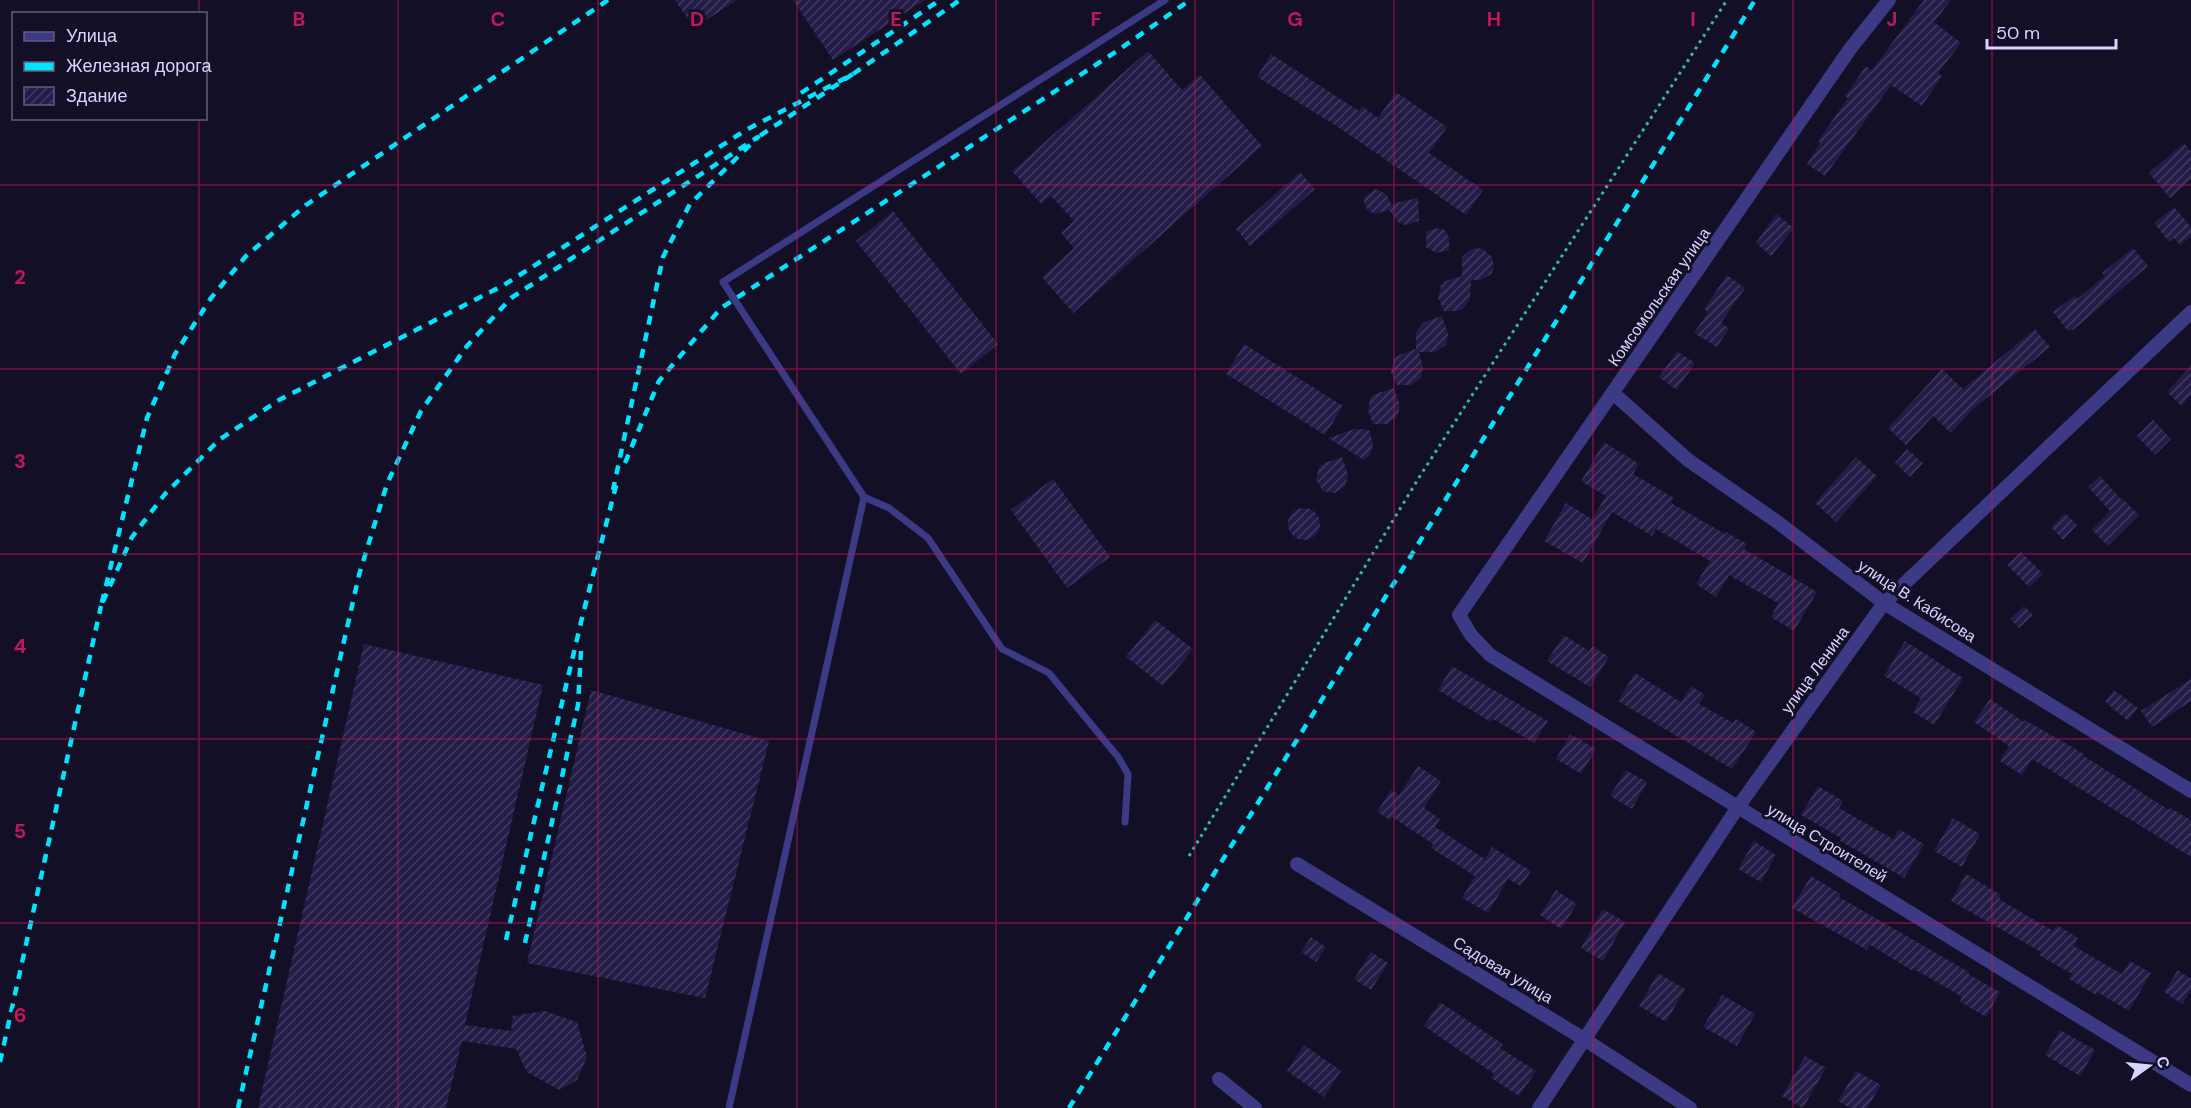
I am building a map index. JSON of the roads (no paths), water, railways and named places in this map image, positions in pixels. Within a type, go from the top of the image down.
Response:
[{"type":"street","name":"Комсомольская улица","points":[[1459,615],[1850,50],[1889,0]]},
{"type":"street","name":"улица Ленина","points":[[1539,1108],[1738,807],[1884,603],[2191,312]]},
{"type":"street","name":"улица В. Кабисова","points":[[1613,393],[1688,460],[1776,521],[1884,603],[2191,791]]},
{"type":"street","name":"улица Строителей","points":[[1459,615],[1471,635],[1490,655],[2191,1085]]},
{"type":"street","name":"Садовая улица","points":[[1296,864],[1584,1039],[1690,1108]]},
{"type":"street","points":[[1219,1079],[1255,1108]]},
{"type":"lane","points":[[1125,822],[1128,774],[1118,757],[1049,673],[1002,650],[928,538],[889,508],[864,497],[723,282],[1165,0]]},
{"type":"lane","points":[[729,1108],[864,497]]},
{"type":"railway","points":[[608,0],[306,205],[246,256],[211,298],[175,354],[147,418],[101,606],[132,537],[165,494],[219,440],[279,400],[504,285],[746,130],[853,74],[758,137]]},
{"type":"railway","points":[[801,93],[940,0]]},
{"type":"railway","points":[[853,74],[960,0]]},
{"type":"railway","points":[[625,463],[659,381],[721,308],[1117,51],[1190,0]]},
{"type":"railway","points":[[1069,1108],[1755,0]]},
{"type":"railway","points":[[238,1108],[359,575],[387,484],[421,411],[467,346],[511,298],[758,137],[690,204],[663,257],[613,490]]},
{"type":"railway","points":[[506,940],[582,618],[617,482]]},
{"type":"railway","points":[[0,1062],[101,606]]},
{"type":"railway","points":[[525,943],[578,705],[581,651]]}]
